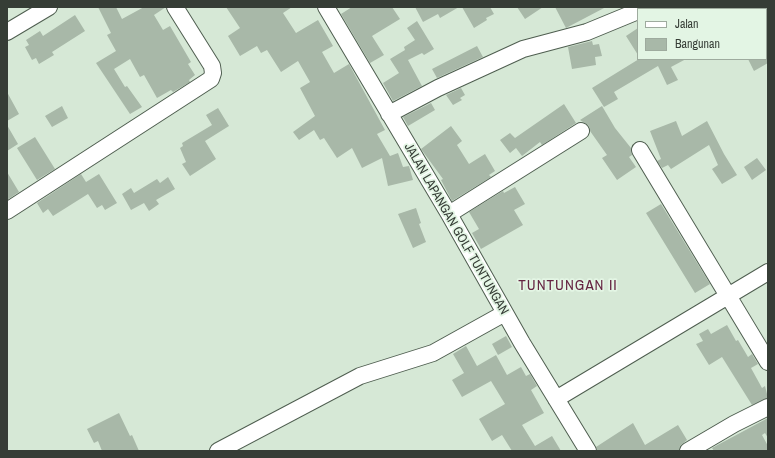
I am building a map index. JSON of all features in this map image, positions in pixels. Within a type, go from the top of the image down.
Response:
[{"type":"street","points":[[7,32],[49,7]]},
{"type":"street","points":[[7,211],[211,79],[213,73],[212,66],[175,7]]},
{"type":"street","name":"JALAN LAPANGAN GOLF TUNTUNGAN","points":[[326,7],[449,214],[505,313],[588,451]]},
{"type":"street","points":[[389,114],[438,88],[523,49],[587,32],[637,11]]},
{"type":"street","points":[[449,214],[581,131]]},
{"type":"street","points":[[640,150],[768,362]]},
{"type":"street","points":[[556,399],[768,272]]},
{"type":"street","points":[[218,451],[360,376],[433,353],[505,313]]},
{"type":"street","points":[[688,451],[734,424],[768,407]]},
{"type":"building","points":[[98,7],[116,7],[122,19],[144,7],[166,7],[154,15],[163,30],[170,26],[191,62],[188,64],[195,75],[189,80],[190,82],[173,92],[171,90],[157,98],[144,75],[140,77],[130,59],[114,69],[125,87],[127,86],[142,107],[130,114],[96,63],[116,51],[107,35],[111,33]]},
{"type":"building","points":[[226,7],[292,7],[283,13],[296,33],[318,20],[333,46],[322,52],[334,73],[349,64],[385,130],[377,134],[390,156],[398,153],[403,167],[409,166],[413,180],[388,186],[382,158],[362,168],[352,148],[337,158],[324,138],[320,140],[314,130],[299,140],[293,132],[315,116],[300,88],[310,82],[298,61],[281,72],[267,50],[261,53],[257,46],[240,56],[228,36],[240,28]]},
{"type":"building","points":[[352,7],[392,7],[400,19],[372,36],[384,55],[370,63],[341,14]]},
{"type":"building","points":[[415,7],[459,7],[440,18],[438,14],[423,22]]},
{"type":"building","points":[[462,7],[490,7],[494,14],[486,18],[487,20],[474,28]]},
{"type":"building","points":[[517,7],[543,7],[525,19]]},
{"type":"building","points":[[555,7],[606,7],[566,28]]},
{"type":"building","points":[[75,15],[85,31],[52,52],[54,55],[39,64],[36,58],[32,60],[25,47],[29,45],[26,40],[40,31],[43,36]]},
{"type":"building","points":[[417,21],[434,49],[424,55],[422,53],[408,60],[422,86],[393,101],[383,83],[399,73],[390,59],[405,50],[404,47],[415,40],[407,28]]},
{"type":"building","points":[[637,29],[637,53],[626,36]]},
{"type":"building","points":[[592,41],[593,45],[599,44],[602,56],[595,57],[596,65],[572,69],[568,47]]},
{"type":"building","points":[[477,46],[483,57],[437,78],[432,69]]},
{"type":"building","points":[[768,59],[768,63],[754,71],[748,60]]},
{"type":"building","points":[[637,60],[684,60],[671,67],[678,80],[667,85],[658,66],[614,92],[618,99],[604,107],[592,88]]},
{"type":"building","points":[[461,88],[465,95],[460,98],[462,100],[453,105],[446,95]]},
{"type":"building","points":[[7,92],[19,114],[7,121]]},
{"type":"building","points":[[431,103],[435,110],[408,126],[403,117]]},
{"type":"building","points":[[564,104],[576,123],[542,145],[540,142],[522,156],[516,148],[510,153],[500,140],[510,133],[515,138]]},
{"type":"building","points":[[62,106],[68,118],[52,127],[45,116]]},
{"type":"building","points":[[602,106],[615,128],[631,148],[632,155],[629,157],[636,167],[617,180],[602,158],[607,155],[590,131],[589,126],[580,120]]},
{"type":"building","points":[[218,108],[229,126],[205,141],[216,159],[190,176],[182,164],[186,162],[180,148],[183,146],[182,143],[212,125],[206,115]]},
{"type":"building","points":[[676,121],[682,136],[707,121],[737,175],[722,184],[712,169],[718,165],[709,145],[671,169],[668,165],[662,168],[657,161],[661,159],[650,131]]},
{"type":"building","points":[[7,125],[18,144],[7,151]]},
{"type":"building","points":[[451,126],[462,141],[457,145],[469,164],[485,154],[495,171],[489,175],[491,177],[452,201],[441,180],[443,179],[421,149]]},
{"type":"building","points":[[35,137],[55,169],[37,180],[17,148]]},
{"type":"building","points":[[757,158],[766,170],[752,180],[744,167]]},
{"type":"building","points":[[7,172],[19,192],[7,200]]},
{"type":"building","points":[[81,174],[86,182],[99,174],[117,203],[105,210],[102,205],[97,208],[88,194],[53,216],[48,209],[43,213],[37,203]]},
{"type":"building","points":[[168,177],[175,189],[156,200],[159,204],[149,211],[144,203],[131,210],[122,194],[131,188],[134,193],[157,179],[160,183]]},
{"type":"building","points":[[515,187],[525,204],[514,210],[523,225],[481,249],[472,233],[479,229],[469,212],[503,191],[504,193]]},
{"type":"building","points":[[661,204],[710,284],[695,293],[646,213]]},
{"type":"building","points":[[416,208],[421,223],[419,224],[426,242],[413,248],[398,214]]},
{"type":"building","points":[[727,325],[736,341],[738,340],[748,357],[752,354],[758,364],[751,368],[762,388],[765,386],[768,398],[752,405],[722,357],[709,365],[696,344],[703,341],[699,334],[708,329],[711,334]]},
{"type":"building","points":[[506,336],[512,347],[498,355],[492,344]]},
{"type":"building","points":[[466,346],[477,366],[496,355],[507,375],[521,367],[526,376],[530,374],[537,386],[531,390],[544,413],[522,425],[535,446],[552,436],[561,451],[512,451],[502,435],[492,441],[479,419],[505,404],[491,381],[462,397],[452,380],[464,373],[453,354]]},
{"type":"building","points":[[119,413],[130,436],[132,435],[139,451],[102,451],[98,441],[94,443],[87,429]]},
{"type":"building","points":[[768,418],[768,438],[765,433],[762,435],[768,446],[768,451],[714,451],[712,448]]},
{"type":"building","points":[[633,423],[645,445],[678,425],[687,440],[680,446],[679,451],[597,451],[596,447]]},
{"type":"district","name":"TUNTUNGAN II","points":[[568,286]]}]
